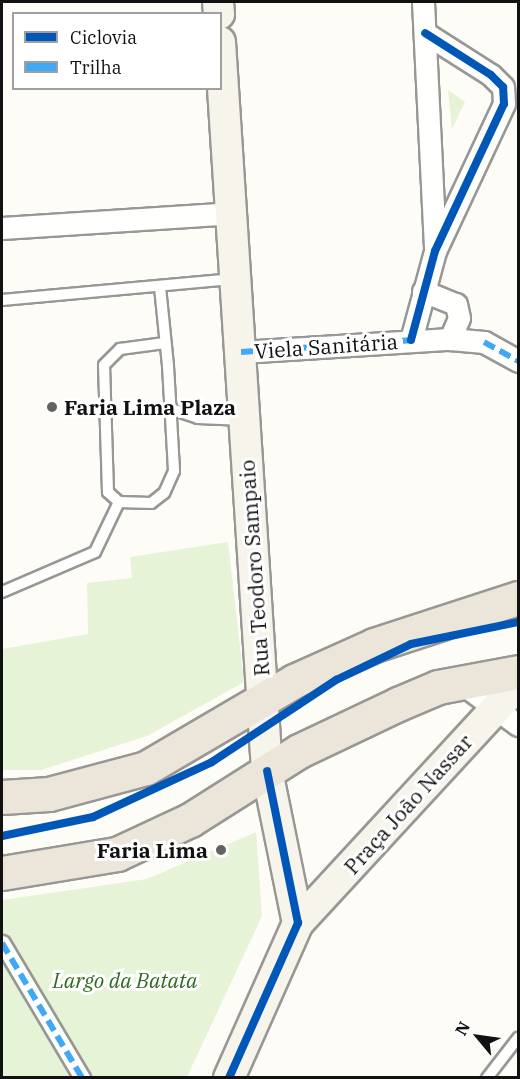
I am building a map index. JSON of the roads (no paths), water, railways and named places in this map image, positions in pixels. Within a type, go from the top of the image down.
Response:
[{"type":"highway","points":[[2,797],[49,794],[146,768],[234,721],[263,698],[374,645],[519,598]]},
{"type":"highway","points":[[2,873],[117,854],[190,820],[267,771],[398,704],[461,683],[519,672]]},
{"type":"main road","name":"Rua Teodoro Sampaio","points":[[222,73],[267,771],[298,923]]},
{"type":"main road","name":"Praça João Nassar","points":[[298,923],[507,717],[519,685]]},
{"type":"main road","points":[[229,1077],[298,923]]},
{"type":"street","points":[[423,2],[435,251]]},
{"type":"street","points":[[411,340],[435,251],[495,129],[503,87],[425,33]]},
{"type":"street","points":[[2,228],[231,213]]},
{"type":"street","points":[[423,291],[456,304],[459,318],[450,339]]},
{"type":"street","name":"Viela Sanitária","points":[[241,352],[450,339],[484,342],[519,361]]},
{"type":"street","points":[[461,683],[507,717]]},
{"type":"street","points":[[2,943],[82,1077]]},
{"type":"lane","points":[[2,300],[236,279]]},
{"type":"lane","points":[[160,287],[171,409],[174,471],[164,493],[151,503],[119,502],[108,492],[104,365],[120,349],[165,344]]},
{"type":"lane","points":[[171,409],[198,418],[244,420]]},
{"type":"lane","points":[[2,592],[95,552],[119,502]]},
{"type":"lane","points":[[487,1077],[519,1038]]},
{"type":"place","name":"Faria Lima Plaza","points":[[52,407]]},
{"type":"place","name":"Faria Lima","points":[[221,850]]},
{"type":"park label","name":"Largo da Batata","points":[[125,980]]}]
